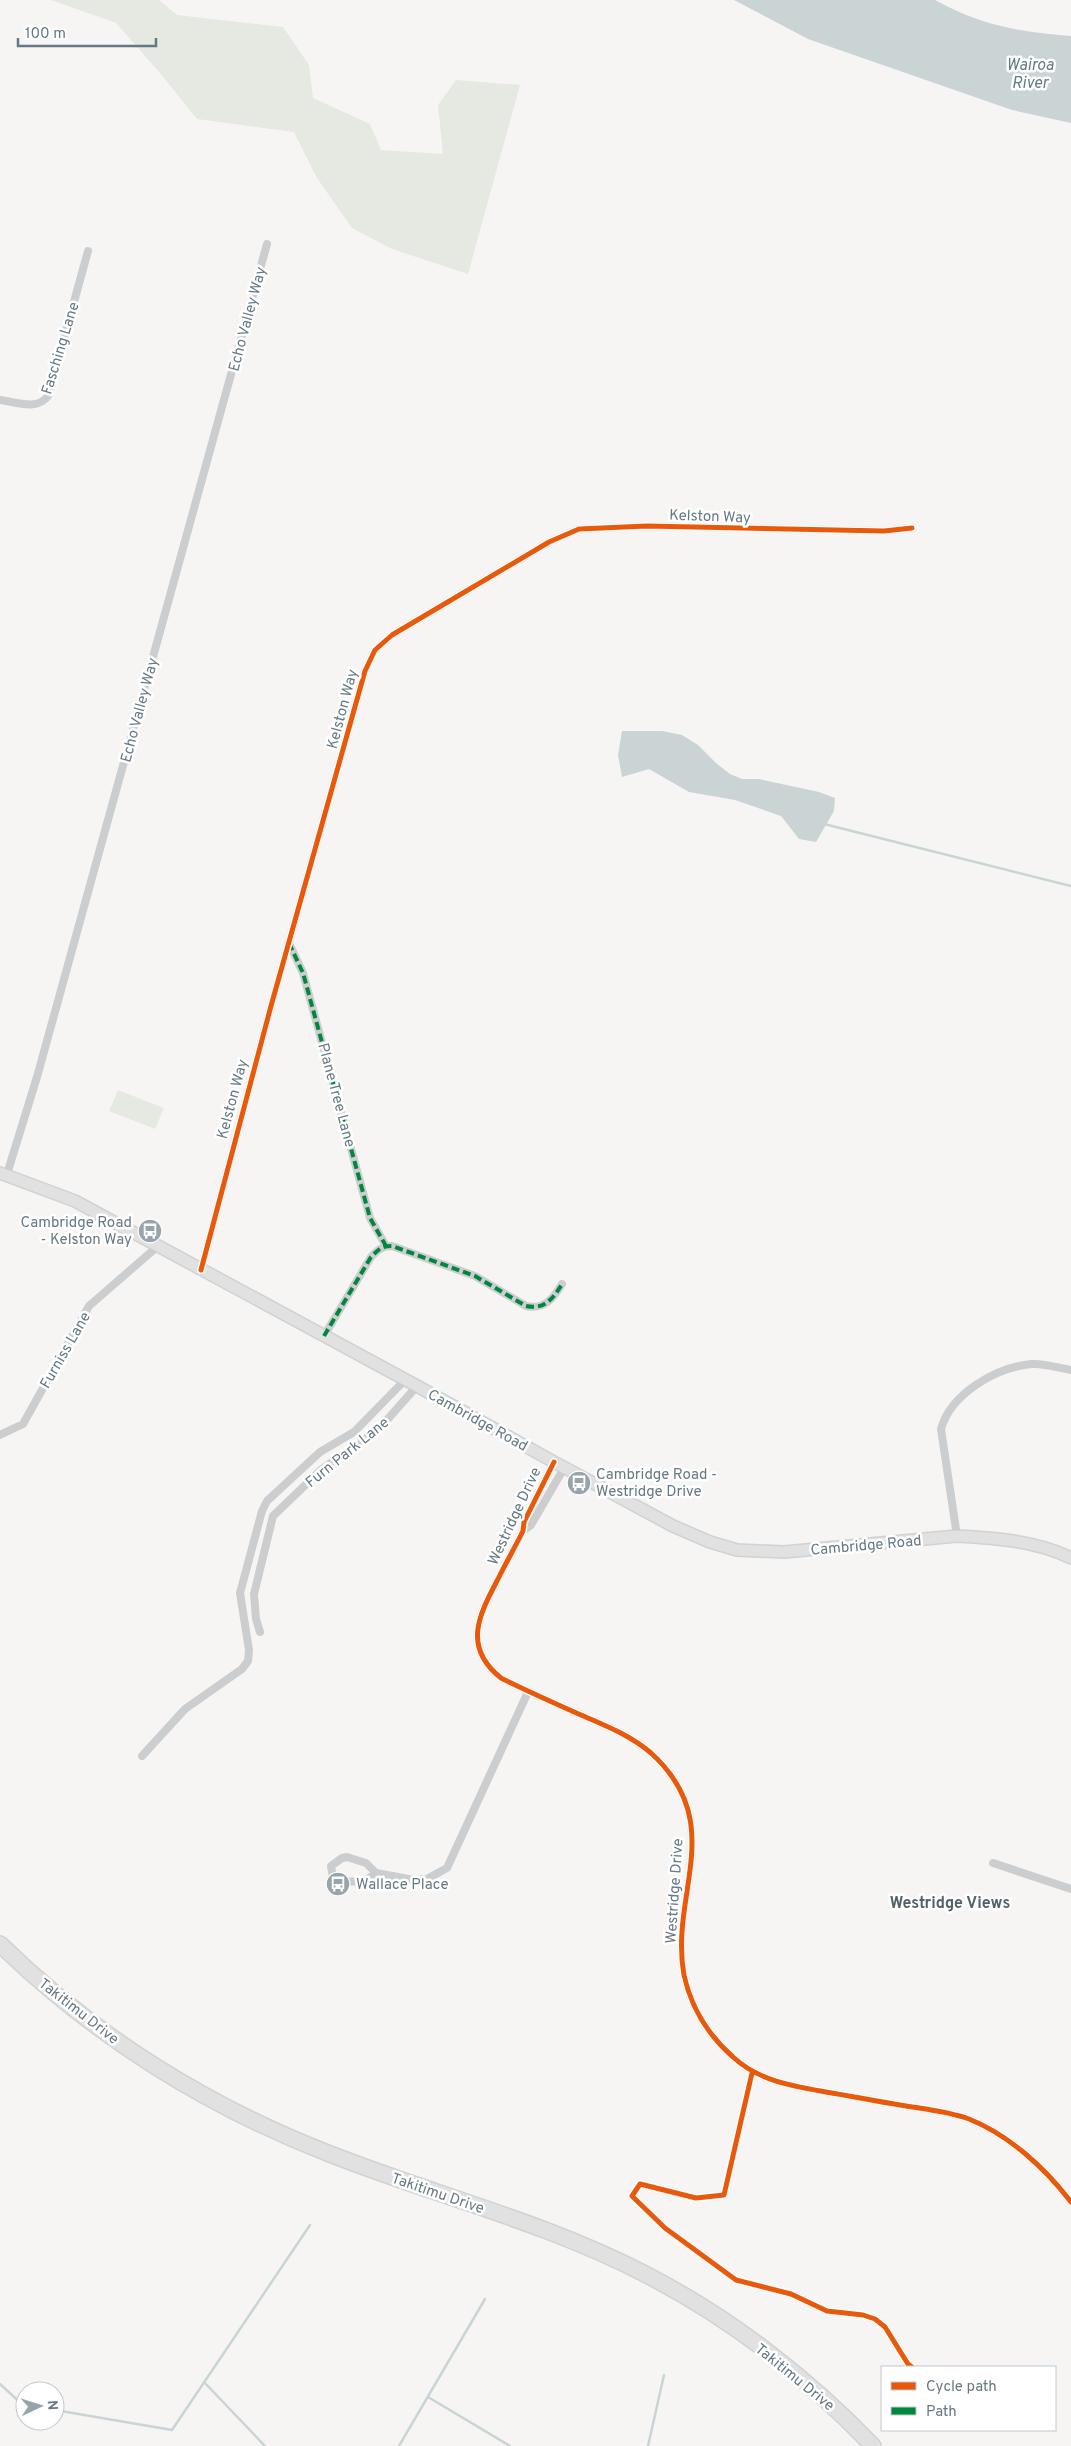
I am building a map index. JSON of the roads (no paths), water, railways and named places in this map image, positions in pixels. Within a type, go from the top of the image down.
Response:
[{"type":"highway","name":"Takitimu Drive","points":[[0,1944],[48,1987],[118,2042],[187,2086],[223,2106],[330,2154],[562,2237],[645,2274],[691,2300],[799,2377],[873,2446]]},
{"type":"main road","name":"Cambridge Road","points":[[4,1173],[75,1201],[559,1465],[673,1526],[710,1542],[737,1550],[784,1552],[957,1536],[997,1539],[1030,1545],[1071,1558]]},
{"type":"street","name":"Echo Valley Way","points":[[4,1173],[37,1077],[267,244]]},
{"type":"street","name":"Fasching Lane","points":[[0,400],[36,405],[45,401],[48,396],[88,251]]},
{"type":"street","name":"Kelston Way","points":[[201,1270],[223,1181],[289,943],[365,672],[374,650],[392,636],[549,542],[579,529],[647,526],[884,532],[912,528]]},
{"type":"street","name":"Plane Tree Lane","points":[[289,943],[303,973],[370,1218],[386,1246]]},
{"type":"street","name":"Furniss Lane","points":[[0,1435],[23,1424],[89,1306],[158,1246]]},
{"type":"street","points":[[324,1336],[371,1257],[381,1247],[386,1246],[474,1276],[526,1306],[534,1308],[542,1307],[552,1300],[562,1284]]},
{"type":"street","points":[[957,1536],[941,1429],[945,1415],[963,1395],[1002,1371],[1034,1364],[1071,1370]]},
{"type":"street","points":[[142,1756],[185,1709],[242,1669],[248,1661],[248,1635],[240,1593],[262,1511],[267,1501],[320,1452],[354,1432],[406,1380]]},
{"type":"street","name":"Furn Park Lane","points":[[260,1632],[256,1619],[254,1594],[273,1516],[322,1469],[379,1429],[417,1386]]},
{"type":"street","name":"Westridge Drive","points":[[523,1531],[531,1525],[559,1465]]},
{"type":"street","name":"Westridge Drive","points":[[559,1465],[524,1522],[523,1531],[481,1610],[477,1631],[480,1652],[492,1671],[528,1692],[636,1741],[664,1766],[674,1781],[689,1815],[692,1842],[692,1866],[682,1940],[684,1973],[688,1991],[704,2025],[733,2057],[752,2073],[779,2083],[931,2109],[969,2120],[1007,2138],[1068,2191],[1071,2202]]},
{"type":"street","points":[[376,1874],[366,1881],[340,1882],[333,1877],[331,1866],[342,1858],[347,1857],[366,1863],[376,1874],[388,1877],[427,1879],[447,1868],[528,1692]]},
{"type":"street","points":[[993,1863],[1071,1889]]},
{"type":"water","name":"Wairoa River","points":[[734,0],[935,0],[968,16],[1000,26],[1071,36],[1071,123],[1012,110],[808,39]]},
{"type":"water","points":[[622,731],[662,731],[682,735],[698,745],[730,774],[742,779],[759,779],[819,792],[835,798],[834,811],[816,842],[799,839],[781,816],[735,800],[689,792],[649,769],[622,777],[618,755]]},
{"type":"waterway","points":[[824,824],[1071,886]]},
{"type":"waterway","points":[[65,2412],[172,2430],[310,2225]]},
{"type":"waterway","points":[[399,2446],[485,2299]]},
{"type":"waterway","points":[[648,2446],[664,2375]]},
{"type":"waterway","points":[[204,2382],[265,2446]]},
{"type":"waterway","points":[[0,2384],[15,2398]]},
{"type":"waterway","points":[[428,2397],[510,2446]]},
{"type":"place","name":"Cambridge Road - Kelston Way","points":[[150,1231]]},
{"type":"place","name":"Cambridge Road - Westridge Drive","points":[[579,1483]]},
{"type":"place","name":"Wallace Place","points":[[338,1884]]},
{"type":"district","name":"Westridge Views","points":[[950,1902]]}]
